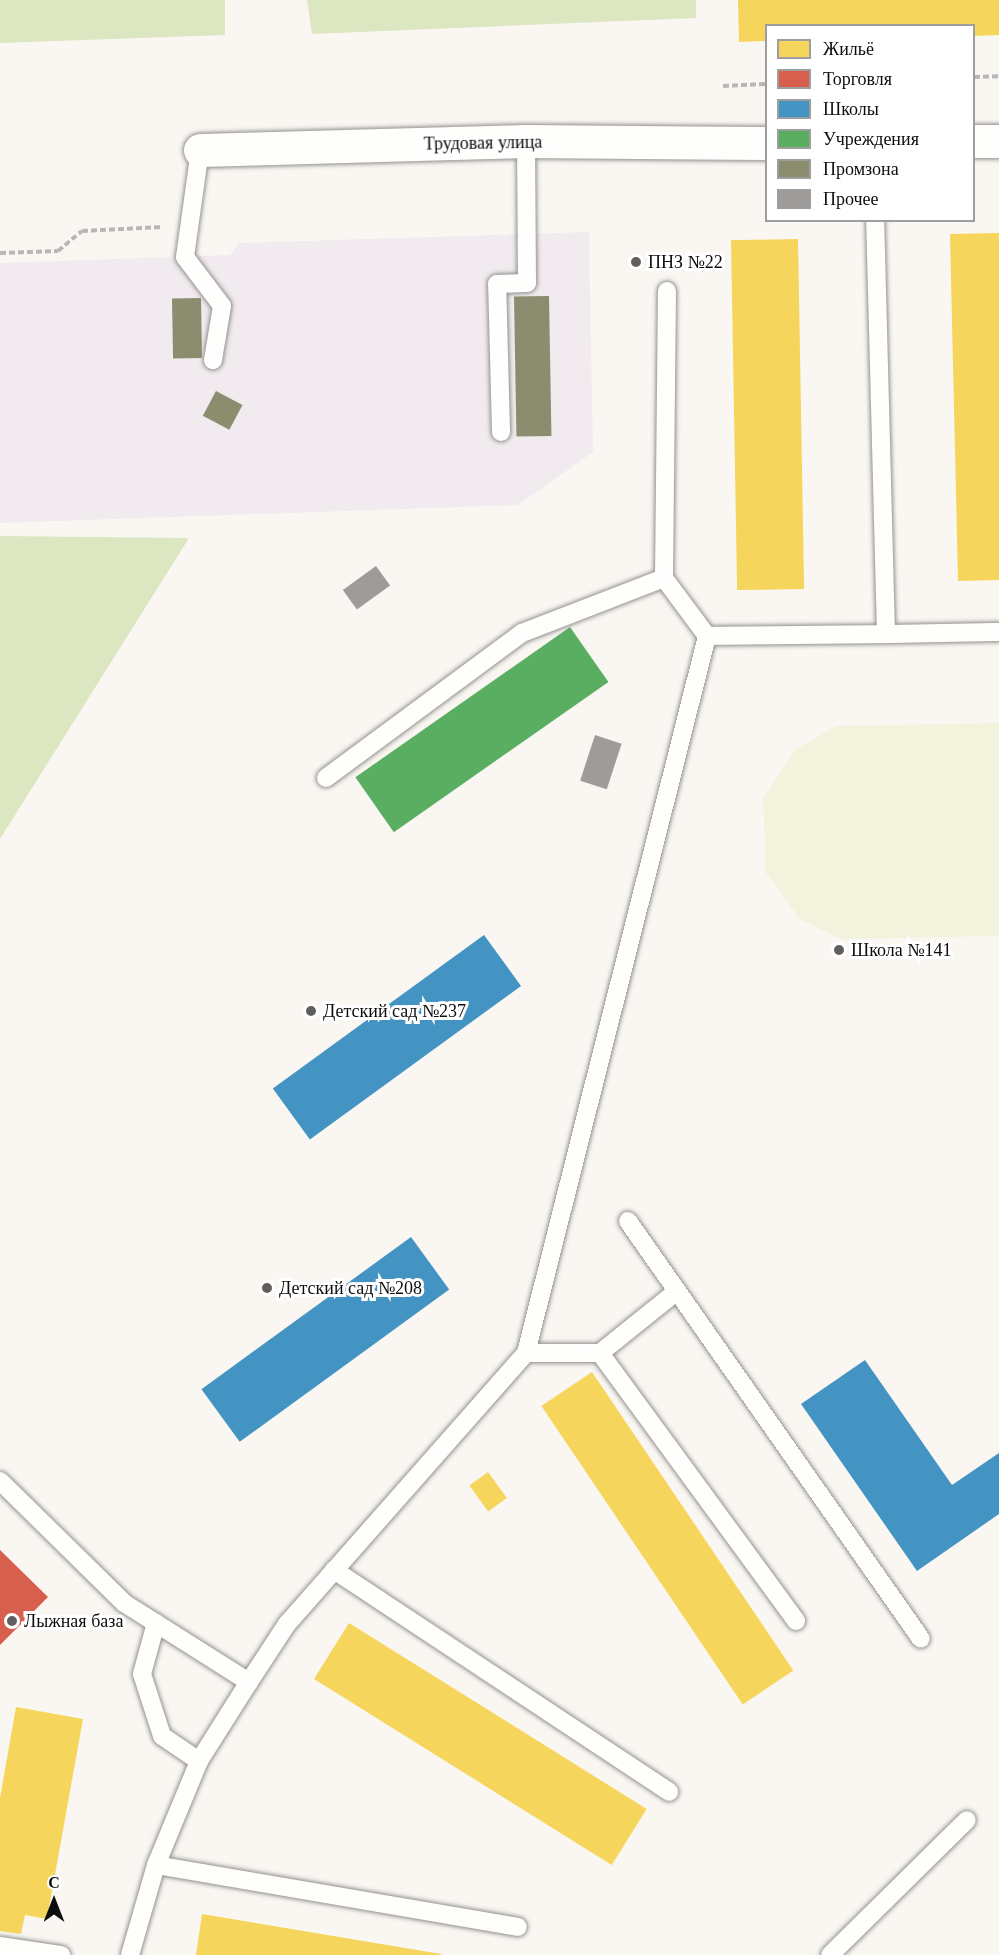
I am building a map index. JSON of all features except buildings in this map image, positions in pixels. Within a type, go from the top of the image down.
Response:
[{"type":"street","name":"Трудовая улица","points":[[200,150],[526,141],[765,143]]},
{"type":"street","points":[[975,141],[999,141]]},
{"type":"lane","points":[[501,432],[496,284],[527,283],[526,141]]},
{"type":"lane","points":[[200,150],[185,257],[222,306],[213,360]]},
{"type":"lane","points":[[875,222],[886,634]]},
{"type":"lane","points":[[667,291],[664,578],[707,636]]},
{"type":"lane","points":[[326,778],[522,633],[664,578]]},
{"type":"lane","points":[[707,636],[999,632]]},
{"type":"lane","points":[[130,1955],[156,1865],[199,1761],[287,1624],[526,1353],[707,636]]},
{"type":"lane","points":[[628,1221],[921,1639]]},
{"type":"lane","points":[[526,1353],[600,1353],[677,1291]]},
{"type":"lane","points":[[600,1353],[796,1621]]},
{"type":"lane","points":[[0,1481],[124,1603],[249,1682]]},
{"type":"lane","points":[[334,1570],[669,1792]]},
{"type":"lane","points":[[156,1623],[142,1674],[162,1736],[199,1761]]},
{"type":"lane","points":[[830,1955],[967,1820]]},
{"type":"lane","points":[[156,1865],[518,1927]]},
{"type":"lane","points":[[0,1946],[61,1955]]},
{"type":"path","points":[[975,76],[999,76]]},
{"type":"path","points":[[723,86],[765,84]]},
{"type":"path","points":[[0,253],[58,251],[82,231],[190,226]]},
{"type":"shaded area","points":[[589,232],[593,452],[518,505],[0,523],[0,263],[230,255],[239,243]]},
{"type":"green space","points":[[0,0],[225,0],[225,35],[0,43]]},
{"type":"green space","points":[[307,0],[696,0],[696,18],[312,34]]},
{"type":"green space","points":[[0,536],[189,538],[0,839]]},
{"type":"green space","points":[[999,723],[999,936],[840,939],[800,919],[766,873],[763,799],[794,751],[836,726]]},
{"type":"place","name":"ПНЗ №22","points":[[636,262]]},
{"type":"place","name":"Школа №141","points":[[839,950]]},
{"type":"place","name":"Детский сад №237","points":[[311,1011]]},
{"type":"place","name":"Детский сад №208","points":[[267,1288]]},
{"type":"place","name":"Лыжная база","points":[[12,1621]]}]
